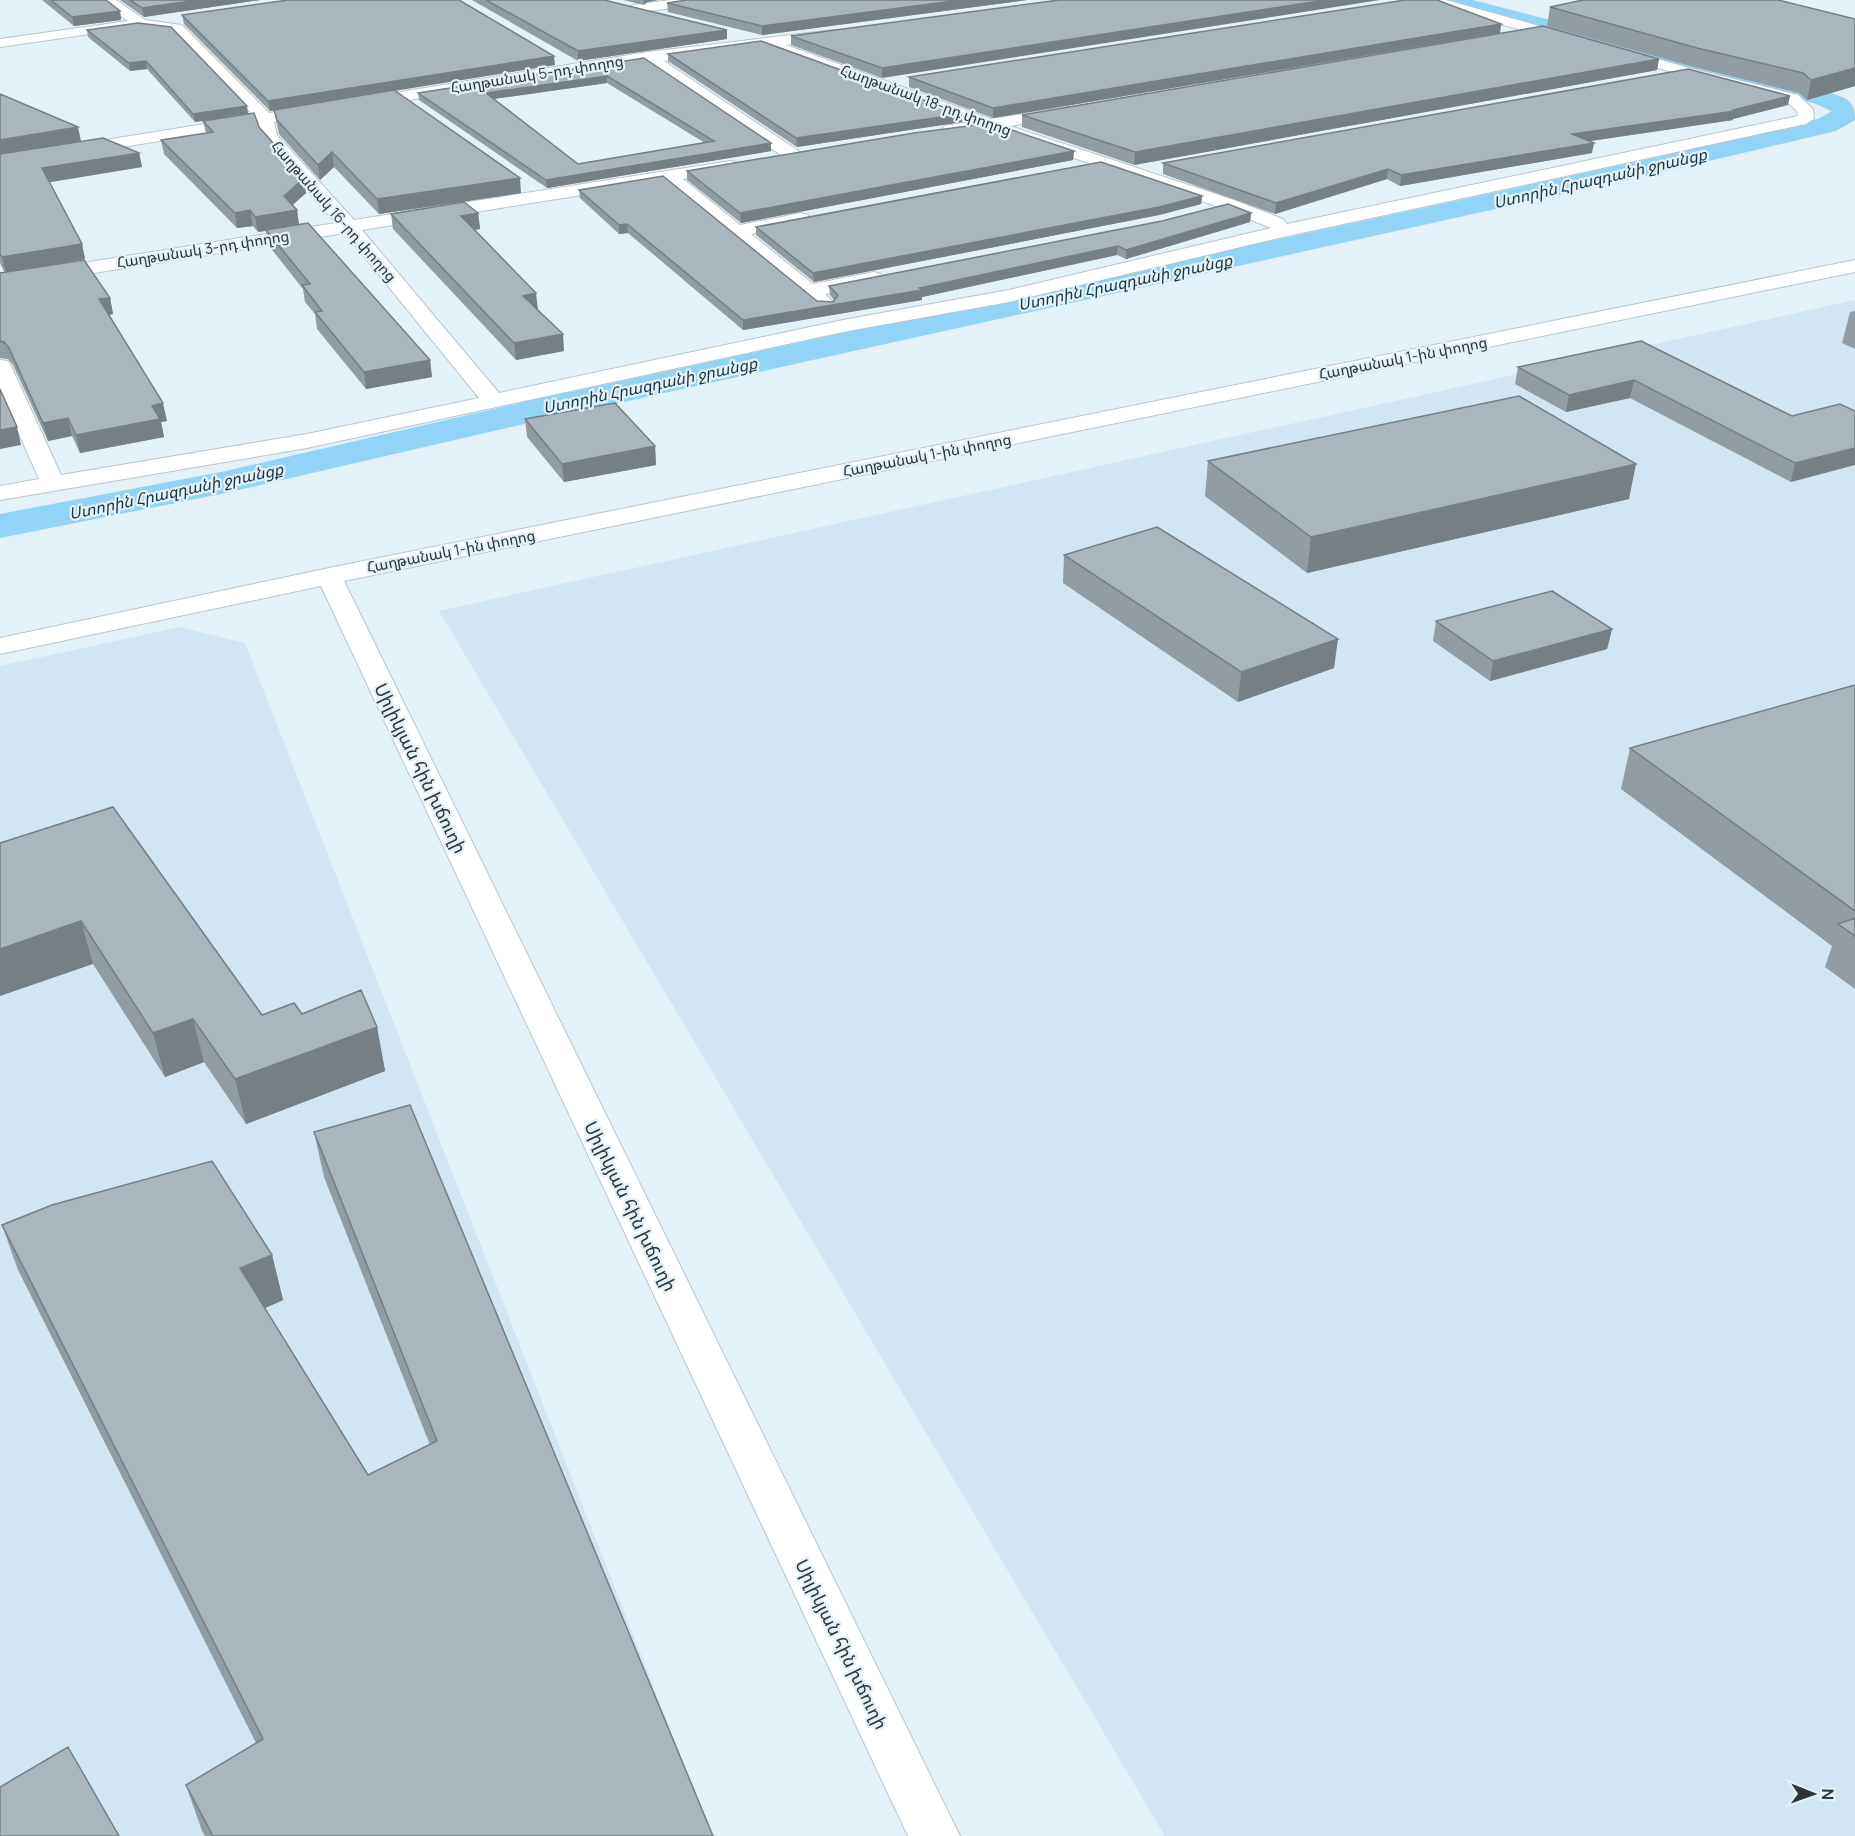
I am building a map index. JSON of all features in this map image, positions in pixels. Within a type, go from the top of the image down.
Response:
[{"type":"street","name":"Հաղթանակ 16-րդ փողոց","points":[[107,0],[141,24],[177,28],[265,118],[269,136],[348,225],[494,402]]},
{"type":"street","points":[[633,9],[704,0]]},
{"type":"street","points":[[0,493],[307,441],[848,325],[1009,296],[1283,231],[1806,119],[1805,109],[1792,98],[1688,72],[1430,0]]},
{"type":"street","points":[[614,4],[678,20]]},
{"type":"street","points":[[0,43],[185,17]]},
{"type":"street","name":"Հաղթանակ 18-րդ փողոց","points":[[722,32],[767,43],[992,125],[1136,171],[1276,223],[1283,231]]},
{"type":"street","name":"Հաղթանակ 5-րդ փողոց","points":[[0,162],[575,68],[850,32]]},
{"type":"street","points":[[1509,38],[1544,32]]},
{"type":"street","points":[[555,57],[575,68]]},
{"type":"street","points":[[648,57],[794,156]]},
{"type":"street","points":[[1652,78],[1688,72]]},
{"type":"street","points":[[881,84],[916,78]]},
{"type":"street","points":[[399,96],[418,109]]},
{"type":"street","points":[[936,132],[1086,109]]},
{"type":"street","points":[[771,160],[816,153]]},
{"type":"street","points":[[1068,168],[1103,162]]},
{"type":"street","name":"Հաղթանակ 3-րդ փողոց","points":[[0,282],[748,163]]},
{"type":"street","points":[[1136,171],[1171,165]]},
{"type":"street","points":[[667,175],[738,231],[848,325]]},
{"type":"street","points":[[523,183],[542,196]]},
{"type":"street","points":[[1195,213],[1228,204]]},
{"type":"street","points":[[738,231],[821,215]]},
{"type":"street","name":"Հաղթանակ 1-ին փողոց","points":[[0,646],[329,576],[1855,266]]},
{"type":"street","points":[[810,291],[889,276]]},
{"type":"street","points":[[0,366],[53,484]]},
{"type":"street","name":"Սիլիկյան հին խճուղի","points":[[329,576],[934,1836]]},
{"type":"shaded area","points":[[1855,300],[1855,1836],[1165,1836],[439,611]]},
{"type":"shaded area","points":[[180,627],[245,643],[712,1836],[0,1836],[0,666]]},
{"type":"building","points":[[51,0],[106,0],[120,11],[72,17]]},
{"type":"building","points":[[130,0],[198,0],[142,8]]},
{"type":"building","points":[[288,0],[459,0],[554,56],[268,101],[182,15]]},
{"type":"building","points":[[486,0],[604,0],[727,30],[578,51]]},
{"type":"building","points":[[687,0],[961,0],[762,26],[667,3]]},
{"type":"building","points":[[1059,0],[1326,0],[882,68],[791,36]]},
{"type":"building","points":[[1405,0],[1437,0],[1501,24],[993,108],[909,77]]},
{"type":"building","points":[[1583,0],[1778,0],[1855,19],[1855,68],[1811,80],[1803,73],[1697,48],[1550,7]]},
{"type":"building","points":[[138,23],[171,27],[247,106],[193,114],[146,61],[129,63],[87,30]]},
{"type":"building","points":[[1543,26],[1659,59],[1135,152],[1022,115]]},
{"type":"building","points":[[761,41],[962,114],[796,138],[668,54]]},
{"type":"building","points":[[644,58],[771,143],[546,180],[418,93]],"holes":[[[607,76],[714,141],[578,164],[486,93]]]},
{"type":"building","points":[[1688,69],[1790,96],[1733,110],[1735,111],[1572,134],[1594,143],[1401,175],[1388,169],[1276,203],[1163,163]]},
{"type":"building","points":[[394,90],[520,178],[377,199],[332,152],[318,165],[277,120],[274,110]]},
{"type":"building","points":[[0,94],[78,127],[0,140]]},
{"type":"building","points":[[254,113],[259,127],[304,178],[284,196],[297,210],[255,217],[250,210],[235,213],[161,140],[213,132],[203,121]]},
{"type":"building","points":[[991,123],[1074,151],[740,213],[687,171],[914,133]]},
{"type":"building","points":[[103,138],[139,153],[42,168],[82,244],[2,257],[0,254],[0,154]]},
{"type":"building","points":[[1101,162],[1202,196],[1159,207],[813,273],[756,227]]},
{"type":"building","points":[[663,176],[817,301],[833,302],[838,295],[829,286],[1162,221],[1228,204],[1251,213],[1126,250],[1118,246],[919,288],[922,290],[743,320],[627,224],[619,225],[579,190]]},
{"type":"building","points":[[464,202],[478,213],[461,216],[536,293],[523,296],[563,334],[514,343],[391,214]]},
{"type":"building","points":[[308,223],[430,360],[364,372],[315,312],[322,311],[302,285],[310,284],[266,230]]},
{"type":"building","points":[[84,260],[110,298],[99,299],[163,403],[152,406],[160,419],[76,435],[68,418],[43,423],[9,348],[0,341],[0,273]]},
{"type":"building","points":[[1641,341],[1792,416],[1840,404],[1855,411],[1855,448],[1795,463],[1634,380],[1569,395],[1518,367]]},
{"type":"building","points":[[0,389],[17,427],[0,430]]},
{"type":"building","points":[[1519,396],[1636,464],[1311,537],[1208,461]]},
{"type":"building","points":[[615,403],[655,446],[562,464],[525,419]]},
{"type":"building","points":[[1157,527],[1338,639],[1241,672],[1064,555]]},
{"type":"building","points":[[1552,591],[1612,629],[1493,661],[1436,621]]},
{"type":"building","points":[[1855,685],[1855,911],[1630,748]]},
{"type":"building","points":[[113,807],[262,1015],[294,1003],[302,1014],[361,990],[377,1027],[235,1079],[193,1019],[153,1033],[81,921],[0,949],[0,843]]},
{"type":"building","points":[[1855,918],[1855,936],[1838,924]]},
{"type":"building","points":[[410,1105],[713,1836],[213,1836],[186,1785],[263,1739],[2,1225],[52,1205],[212,1161],[272,1255],[240,1268],[368,1475],[437,1441],[314,1132]]},
{"type":"building","points":[[68,1747],[119,1836],[0,1836],[0,1787]]},
{"type":"waterway","name":"Ստորին Հրազդանի ջրանցք","points":[[0,526],[221,483],[524,413],[1654,166],[1827,125],[1846,114],[1841,105],[1822,98],[1559,31],[1470,7],[1454,0]]}]
